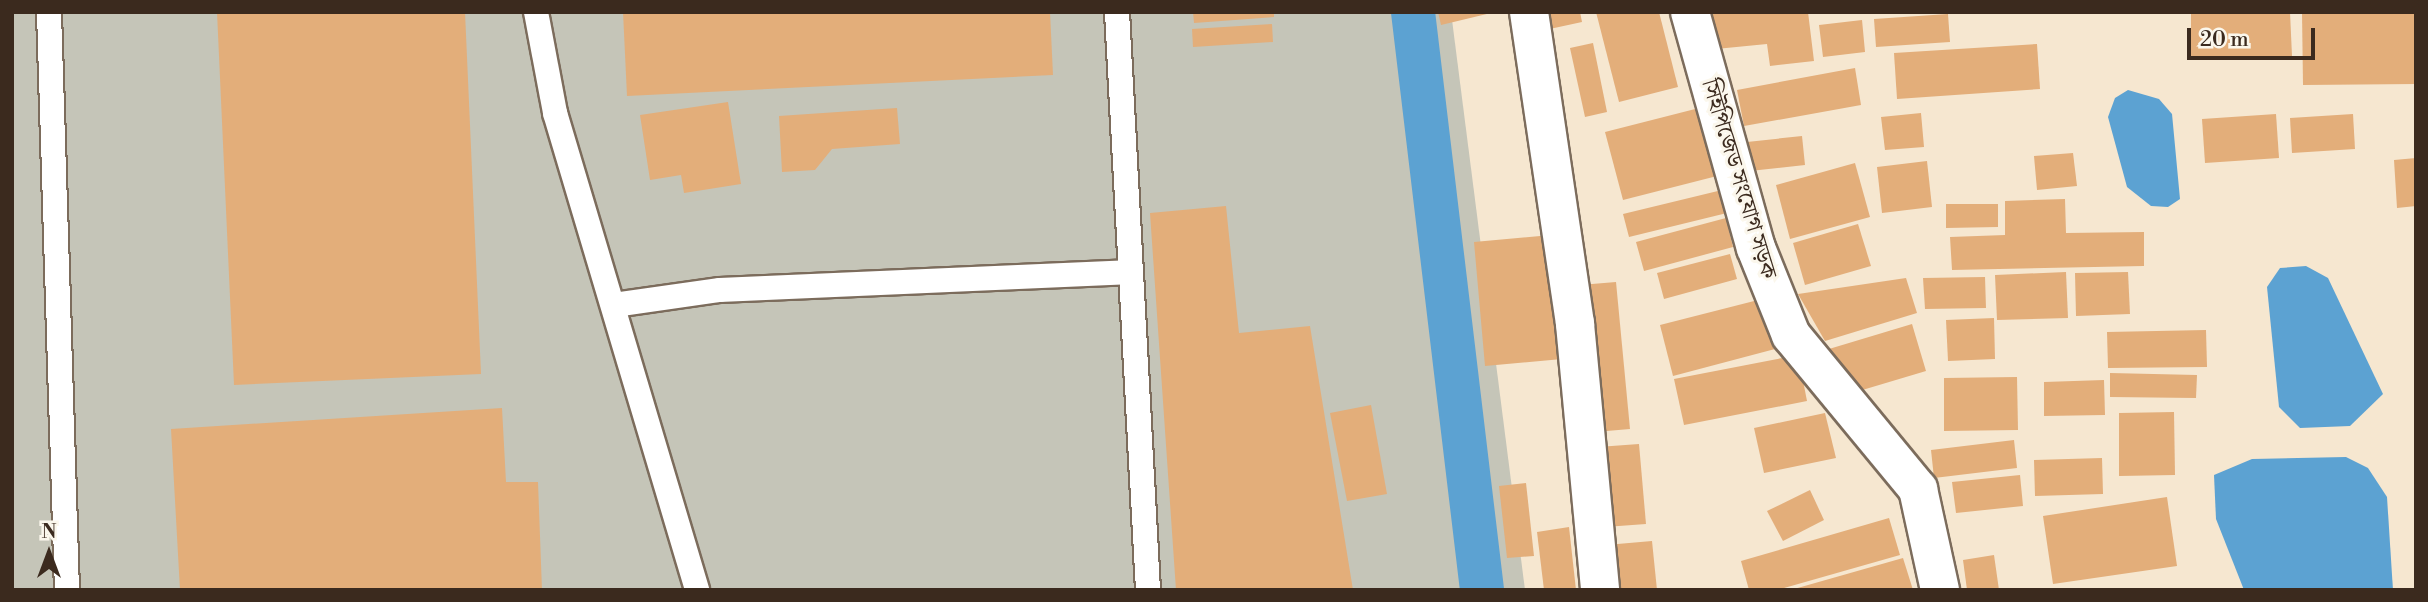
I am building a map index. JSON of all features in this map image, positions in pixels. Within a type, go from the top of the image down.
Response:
[{"type":"street","points":[[1529,12],[1576,324],[1600,590]]},
{"type":"street","name":"সিইপিজেড সংযোগ সড়ক","points":[[1690,12],[1756,248],[1791,335],[1917,489],[1940,590]]},
{"type":"lane","points":[[49,12],[67,590]]},
{"type":"lane","points":[[536,12],[555,113],[697,590]]},
{"type":"lane","points":[[1117,12],[1127,272],[1148,590]]},
{"type":"lane","points":[[614,305],[720,289],[1127,272]]},
{"type":"shaded area","points":[[12,12],[1451,12],[1525,590],[12,590]]},
{"type":"water","points":[[2128,90],[2159,99],[2172,114],[2180,199],[2168,207],[2151,206],[2127,187],[2108,117],[2115,98]]},
{"type":"water","points":[[2306,266],[2328,278],[2383,394],[2350,426],[2300,428],[2279,407],[2267,287],[2280,268]]},
{"type":"water","points":[[2346,457],[2368,468],[2387,497],[2393,590],[2244,590],[2216,519],[2214,475],[2252,459]]},
{"type":"building","points":[[217,12],[465,12],[481,374],[234,385]]},
{"type":"building","points":[[623,12],[1050,12],[1053,75],[627,96]]},
{"type":"building","points":[[1193,12],[1274,12],[1274,17],[1194,23]]},
{"type":"building","points":[[1438,12],[1491,12],[1491,13],[1441,25]]},
{"type":"building","points":[[1541,12],[1580,12],[1582,22],[1545,30]]},
{"type":"building","points":[[1596,12],[1659,12],[1678,87],[1619,102]]},
{"type":"building","points":[[1712,12],[1808,12],[1814,61],[1770,66],[1767,44],[1716,49]]},
{"type":"building","points":[[2191,12],[2290,12],[2292,56],[2191,58]]},
{"type":"building","points":[[2302,12],[2416,12],[2416,84],[2303,85]]},
{"type":"building","points":[[1948,14],[1950,42],[1876,47],[1874,19]]},
{"type":"building","points":[[1862,20],[1865,52],[1823,57],[1819,25]]},
{"type":"building","points":[[1272,24],[1273,42],[1193,47],[1192,29]]},
{"type":"building","points":[[1593,43],[1607,112],[1585,117],[1570,48]]},
{"type":"building","points":[[2037,44],[2040,89],[1897,99],[1894,53]]},
{"type":"building","points":[[1855,68],[1861,105],[1744,126],[1737,90]]},
{"type":"building","points":[[728,102],[741,184],[684,193],[681,175],[650,180],[640,115]]},
{"type":"building","points":[[1703,107],[1721,175],[1623,200],[1605,132]]},
{"type":"building","points":[[897,108],[900,144],[832,149],[815,170],[782,172],[779,116]]},
{"type":"building","points":[[1921,113],[1924,147],[1885,150],[1881,117]]},
{"type":"building","points":[[2276,114],[2279,158],[2205,163],[2202,119]]},
{"type":"building","points":[[2353,114],[2355,149],[2292,153],[2290,118]]},
{"type":"building","points":[[1802,136],[1805,165],[1750,171],[1747,142]]},
{"type":"building","points":[[2073,153],[2077,186],[2037,190],[2034,156]]},
{"type":"building","points":[[2416,158],[2416,206],[2397,208],[2394,160]]},
{"type":"building","points":[[1927,161],[1932,207],[1882,213],[1877,167]]},
{"type":"building","points":[[1855,163],[1870,217],[1790,239],[1776,185]]},
{"type":"building","points":[[1722,190],[1727,213],[1629,237],[1623,214]]},
{"type":"building","points":[[2065,199],[2066,233],[2144,232],[2144,266],[1952,270],[1950,237],[2005,235],[2005,201]]},
{"type":"building","points":[[1946,204],[1998,204],[1998,227],[1946,228]]},
{"type":"building","points":[[1226,206],[1239,333],[1310,326],[1353,590],[1176,590],[1150,213]]},
{"type":"building","points":[[1726,218],[1733,247],[1644,271],[1636,242]]},
{"type":"building","points":[[1858,224],[1871,266],[1805,285],[1793,243]]},
{"type":"building","points":[[1551,235],[1562,359],[1485,366],[1474,242]]},
{"type":"building","points":[[1730,254],[1737,279],[1664,299],[1657,273]]},
{"type":"building","points":[[2066,272],[2068,318],[1997,320],[1995,275]]},
{"type":"building","points":[[2128,272],[2130,314],[2076,316],[2075,273]]},
{"type":"building","points":[[1985,277],[1986,308],[1925,309],[1923,278]]},
{"type":"building","points":[[1906,278],[1917,313],[1825,341],[1798,294]]},
{"type":"building","points":[[1616,282],[1630,429],[1595,432],[1580,285]]},
{"type":"building","points":[[1762,299],[1775,349],[1673,376],[1660,325]]},
{"type":"building","points":[[1994,318],[1995,359],[1948,361],[1946,320]]},
{"type":"building","points":[[1912,324],[1926,371],[1859,391],[1829,349]]},
{"type":"building","points":[[2206,330],[2207,367],[2108,368],[2107,332]]},
{"type":"building","points":[[1798,355],[1807,401],[1684,425],[1674,379]]},
{"type":"building","points":[[2110,373],[2197,375],[2196,398],[2110,397]]},
{"type":"building","points":[[2017,377],[2018,430],[1944,431],[1944,378]]},
{"type":"building","points":[[2104,380],[2105,415],[2044,416],[2044,382]]},
{"type":"building","points":[[1371,405],[1387,494],[1347,501],[1330,413]]},
{"type":"building","points":[[502,408],[506,482],[538,482],[542,590],[180,590],[171,429]]},
{"type":"building","points":[[2174,412],[2175,475],[2119,476],[2119,413]]},
{"type":"building","points":[[1825,413],[1836,458],[1764,473],[1754,428]]},
{"type":"building","points":[[2014,440],[2017,468],[1934,478],[1931,450]]},
{"type":"building","points":[[1639,444],[1646,524],[1605,527],[1598,447]]},
{"type":"building","points":[[2102,458],[2103,494],[2035,496],[2034,460]]},
{"type":"building","points":[[2020,475],[2023,506],[1956,513],[1952,482]]},
{"type":"building","points":[[1526,483],[1534,556],[1507,558],[1499,486]]},
{"type":"building","points":[[1810,490],[1824,520],[1783,541],[1767,511]]},
{"type":"building","points":[[2167,497],[2177,566],[2053,584],[2043,516]]},
{"type":"building","points":[[1889,518],[1900,555],[1777,590],[1749,590],[1741,561]]},
{"type":"building","points":[[1569,527],[1576,590],[1544,590],[1537,532]]},
{"type":"building","points":[[1652,541],[1657,590],[1610,590],[1606,545]]},
{"type":"building","points":[[1994,555],[1999,590],[1967,590],[1963,560]]},
{"type":"building","points":[[1903,558],[1913,590],[1794,589]]},
{"type":"waterway","points":[[1413,12],[1482,590]]}]
